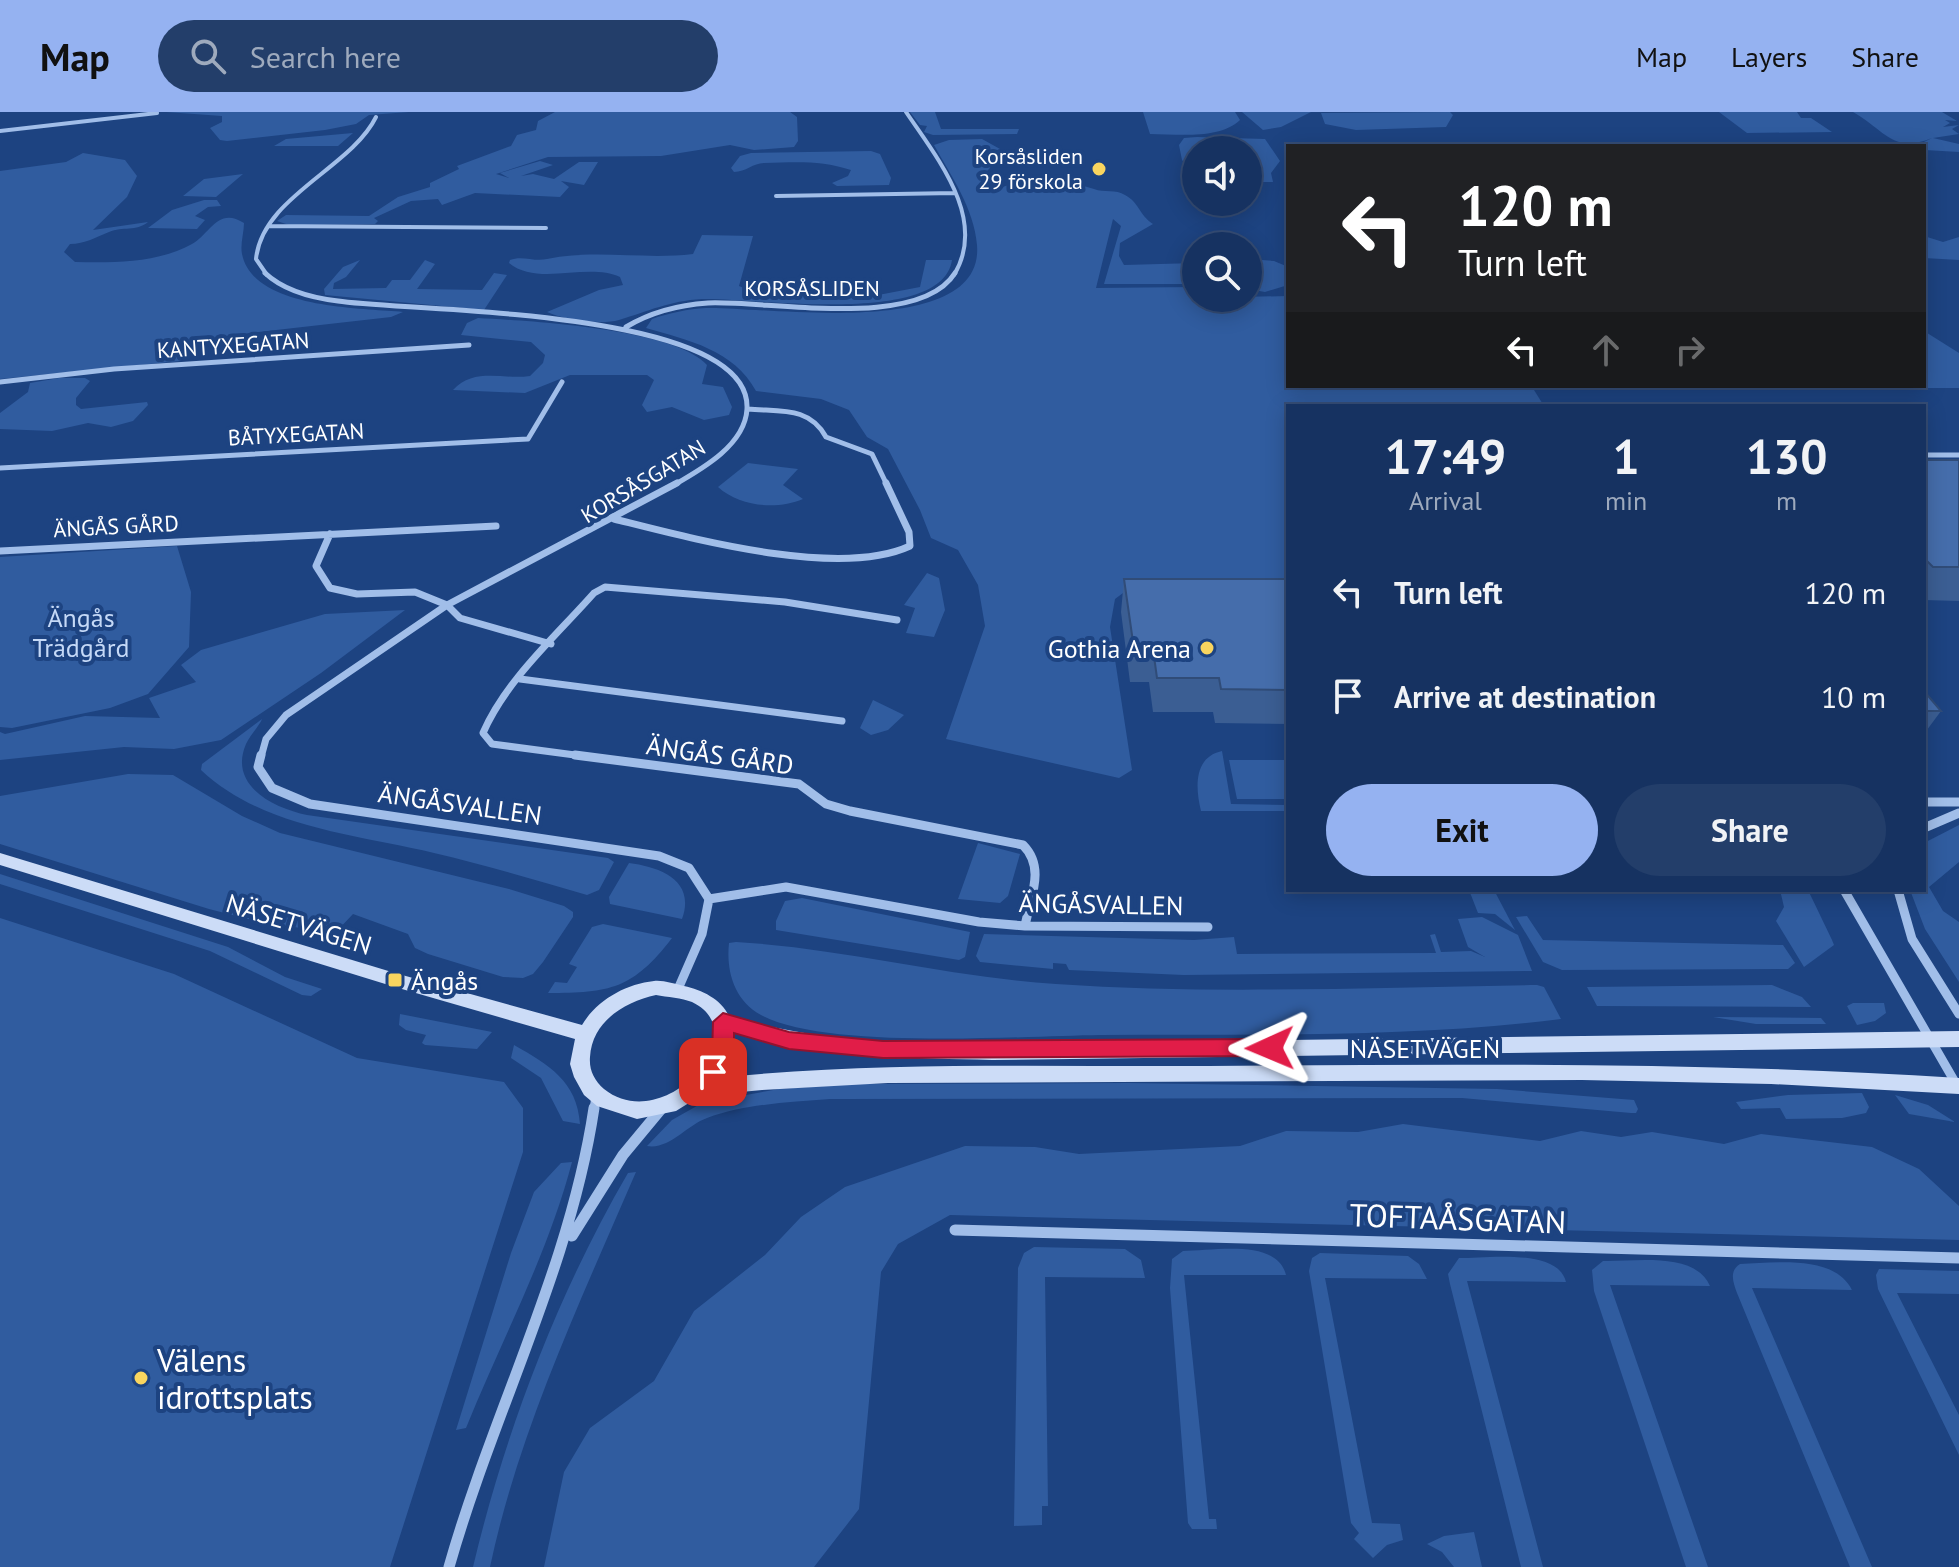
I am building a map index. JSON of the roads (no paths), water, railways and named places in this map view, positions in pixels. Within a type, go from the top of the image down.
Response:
[{"type":"street","name":"KORSÅSLIDEN","points":[[626,327],[657,312],[687,305],[851,309],[892,305],[931,294],[955,278],[964,258],[965,229],[955,193],[906,112]]},
{"type":"street","points":[[0,131],[157,113]]},
{"type":"street","points":[[376,117],[369,131],[268,226],[255,245],[256,261],[280,283],[336,301],[626,327],[686,344],[711,356],[740,382],[748,409],[807,415],[814,418],[826,437],[872,454],[909,532],[910,546],[894,557],[833,561],[614,519]]},
{"type":"street","points":[[776,196],[955,193]]},
{"type":"street","points":[[268,226],[546,228]]},
{"type":"street","name":"KANTYXEGATAN","points":[[0,382],[114,369],[469,345]]},
{"type":"street","name":"BÅTYXEGATAN","points":[[0,468],[528,439],[562,382]]},
{"type":"street","name":"KORSÅSGATAN","points":[[286,715],[447,605],[614,519],[718,456],[746,420],[748,409]]},
{"type":"street","points":[[1926,455],[1959,455]]},
{"type":"street","name":"ÄNGÅS GÅRD","points":[[0,551],[496,526]]},
{"type":"street","points":[[330,534],[316,566],[330,588],[357,594],[415,592],[447,605],[460,618],[551,644]]},
{"type":"street","name":"ÄNGÅS GÅRD","points":[[897,620],[785,602],[615,585],[594,593],[520,679],[484,725],[483,733],[492,744],[799,784],[826,804],[850,811],[1023,845],[1032,852],[1038,864],[1025,926]]},
{"type":"street","name":"ÄNGÅS GÅRD","points":[[520,679],[842,721]]},
{"type":"street","name":"ÄNGÅSVALLEN","points":[[286,715],[266,739],[258,767],[272,788],[310,804],[659,856],[689,868],[709,899],[786,887],[979,922],[1025,926],[1208,927]]},
{"type":"street","points":[[1926,802],[1959,802]]},
{"type":"street","points":[[1926,827],[1959,813]]},
{"type":"street","name":"NÄSETVÄGEN","points":[[0,859],[381,976],[585,1034]]},
{"type":"street","points":[[1845,892],[1859,922],[1958,1087]]},
{"type":"street","points":[[1898,892],[1898,909],[1912,938],[1959,1014]]},
{"type":"street","points":[[678,989],[702,934],[709,899]]},
{"type":"street","points":[[678,989],[698,995],[714,1006],[723,1022],[723,1055],[699,1088],[663,1106],[626,1108],[596,1095],[584,1083],[579,1067],[585,1034],[614,1003],[635,993],[678,989]]},
{"type":"street","name":"NÄSETVÄGEN","points":[[723,1022],[789,1041],[836,1047],[976,1051],[1959,1039]]},
{"type":"street","name":"NÄSETVÄGEN","points":[[699,1088],[831,1075],[1309,1073],[1718,1076],[1958,1087]]},
{"type":"street","points":[[449,1567],[483,1450],[565,1247],[591,1148],[596,1095]]},
{"type":"street","points":[[565,1247],[623,1155],[663,1106]]},
{"type":"street","name":"TOFTAÅSGATAN","points":[[955,1230],[1959,1258]]},
{"type":"place","name":"Korsåsliden 29 förskola","points":[[1099,169]]},
{"type":"place","name":"Gothia Arena","points":[[1207,648]]},
{"type":"place","name":"Ängås","points":[[395,980]]},
{"type":"place","name":"Välens idrottsplats","points":[[141,1378]]},
{"type":"park label","name":"Ängås Trädgård","points":[[81,632]]}]
